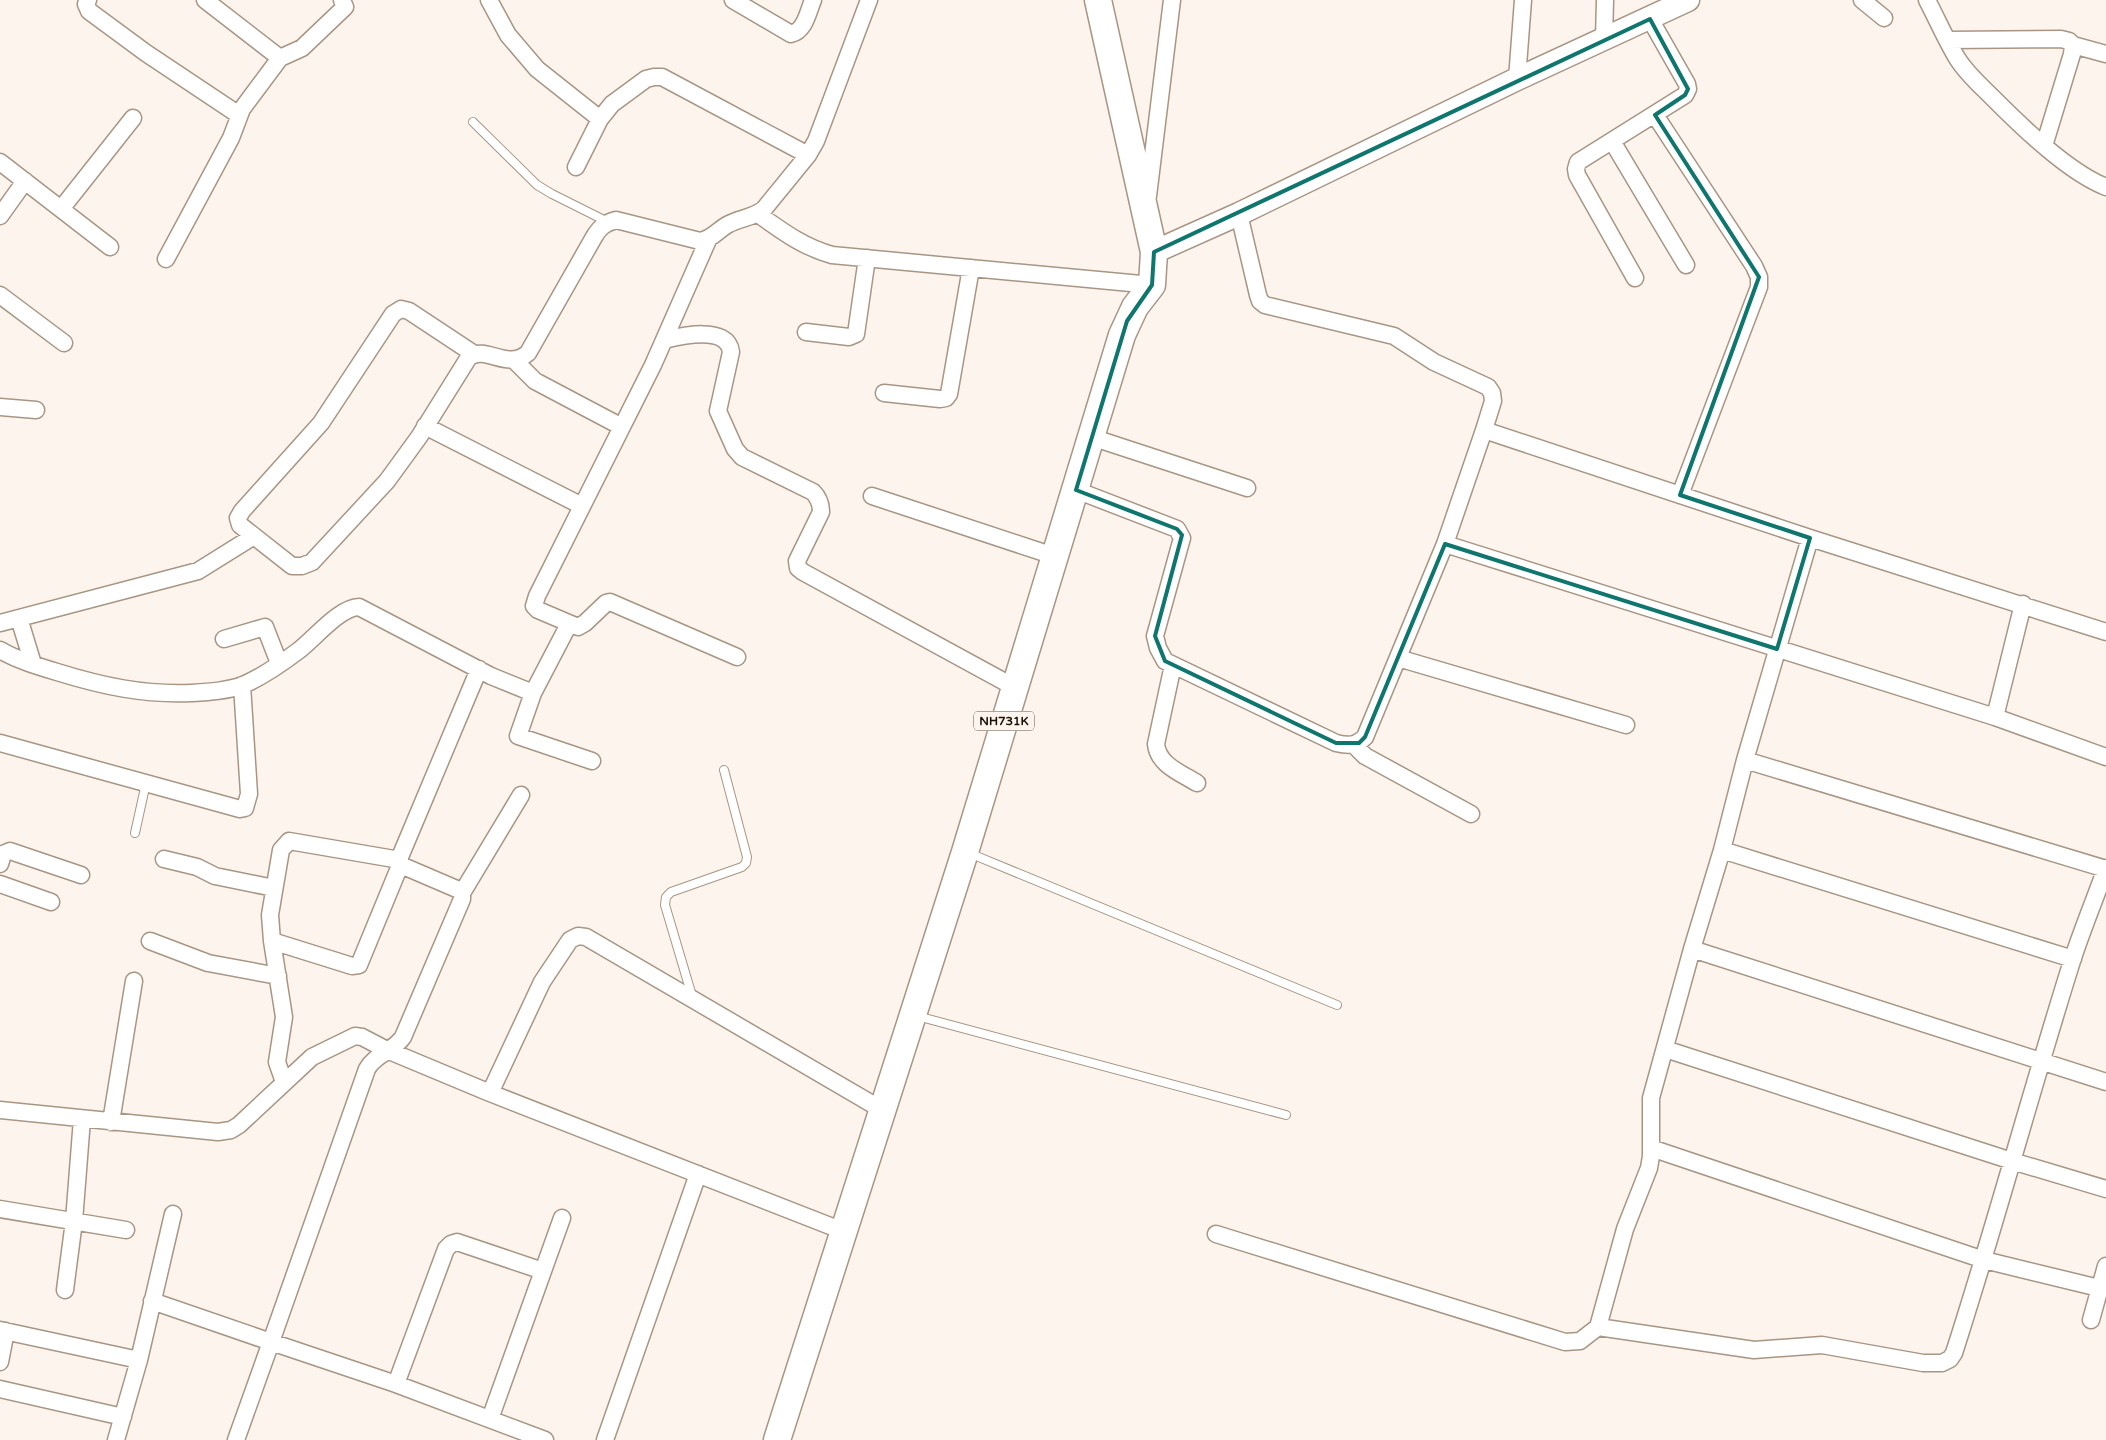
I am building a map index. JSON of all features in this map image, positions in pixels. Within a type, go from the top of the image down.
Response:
[{"type":"highway","points":[[1098,0],[1154,252],[1152,285]]},
{"type":"highway","name":"NH731K","points":[[777,1440],[965,852],[1127,321],[1145,292],[1152,285]]},
{"type":"main road","points":[[1154,252],[1239,214],[1517,79],[1688,0]]},
{"type":"street","points":[[88,0],[86,4],[89,10],[131,42],[239,115]]},
{"type":"street","points":[[205,0],[280,58]]},
{"type":"street","points":[[166,259],[231,138],[239,115],[280,58],[305,46],[345,7],[342,0]]},
{"type":"street","points":[[489,0],[508,35],[536,69],[600,119]]},
{"type":"street","points":[[734,0],[791,34],[797,33],[802,26],[813,0]]},
{"type":"street","points":[[737,657],[610,602],[606,603],[581,626],[569,624],[538,610],[534,606],[537,596],[664,340],[708,240],[729,224],[758,214],[808,155],[825,121],[869,0]]},
{"type":"street","points":[[1146,216],[1172,0]]},
{"type":"street","points":[[1517,79],[1523,0]]},
{"type":"street","points":[[1604,40],[1606,0]]},
{"type":"street","points":[[1862,0],[1884,18]]},
{"type":"street","points":[[1928,0],[1957,58],[1970,76],[2044,146],[2094,182],[2106,187]]},
{"type":"street","points":[[1635,278],[1577,175],[1576,169],[1578,162],[1686,95],[1688,89],[1650,19]]},
{"type":"street","points":[[1948,40],[2061,39],[2069,41],[2073,45],[2106,54]]},
{"type":"street","points":[[2044,146],[2072,54],[2073,45]]},
{"type":"street","points":[[576,167],[600,119],[612,104],[646,79],[654,77],[662,78],[808,155]]},
{"type":"street","points":[[1655,115],[1754,266],[1759,277],[1759,286],[1680,495]]},
{"type":"street","points":[[61,209],[133,118]]},
{"type":"street","points":[[1612,141],[1686,265]]},
{"type":"street","points":[[0,162],[110,247]]},
{"type":"street","points":[[0,216],[26,181]]},
{"type":"street","points":[[758,214],[797,242],[832,255],[1152,285]]},
{"type":"street","points":[[1076,490],[1177,529],[1181,533],[1182,538],[1155,636],[1158,648],[1165,661],[1336,744],[1354,745],[1365,737],[1445,544],[1484,430],[1493,401],[1492,393],[1488,387],[1434,362],[1394,336],[1260,302],[1239,214]]},
{"type":"street","points":[[474,354],[469,357],[387,481],[312,562],[302,566],[292,566],[240,525],[238,518],[242,511],[321,423],[393,314],[401,309],[409,311],[474,354],[514,360],[522,358],[528,353],[600,227],[608,222],[616,220],[700,241],[708,240]]},
{"type":"street","points":[[806,332],[849,337],[856,334],[868,258]]},
{"type":"street","points":[[884,393],[940,399],[946,398],[949,394],[971,268]]},
{"type":"street","points":[[0,296],[64,343]]},
{"type":"street","points":[[664,340],[701,333],[727,341],[731,347],[718,411],[734,449],[742,457],[813,492],[818,497],[821,505],[821,512],[797,561],[798,568],[802,572],[1014,687]]},
{"type":"street","points":[[514,360],[536,381],[622,427]]},
{"type":"street","points":[[0,407],[36,410]]},
{"type":"street","points":[[425,426],[582,506]]},
{"type":"street","points":[[1484,430],[1810,538],[2106,632]]},
{"type":"street","points":[[1091,436],[1247,488]]},
{"type":"street","points":[[872,496],[1054,556]]},
{"type":"street","points":[[0,623],[198,571],[254,536]]},
{"type":"street","points":[[1216,1234],[1565,1342],[1580,1341],[1598,1327],[1626,1229],[1649,1168],[1651,1098],[1692,949],[1722,850],[1745,760],[1810,538]]},
{"type":"street","points":[[1445,544],[1995,717],[2106,757]]},
{"type":"street","points":[[1995,717],[2022,604]]},
{"type":"street","points":[[0,650],[33,664],[89,682],[122,690],[152,694],[212,692],[242,685],[308,643],[346,610],[359,607],[479,669],[533,693]]},
{"type":"street","points":[[20,618],[33,664]]},
{"type":"street","points":[[569,624],[533,693],[518,736],[592,761]]},
{"type":"street","points":[[224,639],[264,627],[267,629],[279,663]]},
{"type":"street","points":[[1398,658],[1626,725]]},
{"type":"street","points":[[1173,665],[1156,744],[1157,754],[1162,760],[1197,783]]},
{"type":"street","points":[[272,941],[352,966],[359,965],[400,862],[400,857],[479,669]]},
{"type":"street","points":[[0,743],[240,809],[245,808],[249,794],[242,685]]},
{"type":"street","points":[[1354,745],[1370,758],[1471,814]]},
{"type":"street","points":[[1598,1327],[1754,1350],[1822,1344],[1914,1362],[1942,1363],[1950,1359],[1954,1353],[1984,1260],[2073,959],[2106,869],[1745,760]]},
{"type":"street","points":[[236,1440],[367,1070],[375,1058],[403,1037],[462,900],[462,893],[521,795]]},
{"type":"street","points":[[284,1082],[277,1062],[284,1017],[272,941],[270,915],[281,850],[289,841],[400,862],[462,893]]},
{"type":"street","points":[[1722,850],[2073,959]]},
{"type":"street","points":[[0,864],[4,854],[10,851],[81,875]]},
{"type":"street","points":[[164,858],[197,867],[215,876],[274,888]]},
{"type":"street","points":[[0,884],[50,902]]},
{"type":"street","points":[[490,1093],[534,996],[570,940],[578,936],[586,937],[884,1110]]},
{"type":"street","points":[[150,941],[208,963],[278,976]]},
{"type":"street","points":[[1692,949],[2106,1082]]},
{"type":"street","points":[[111,1122],[134,981]]},
{"type":"street","points":[[0,1110],[218,1132],[231,1130],[240,1125],[312,1057],[355,1036],[362,1037],[387,1050],[490,1093],[843,1232]]},
{"type":"street","points":[[1665,1049],[2012,1162],[2106,1189]]},
{"type":"street","points":[[65,1290],[74,1220],[82,1119]]},
{"type":"street","points":[[1651,1148],[1984,1260],[2099,1288]]},
{"type":"street","points":[[610,1439],[698,1174]]},
{"type":"street","points":[[0,1209],[126,1230]]},
{"type":"street","points":[[116,1440],[139,1360],[173,1214]]},
{"type":"street","points":[[490,1419],[562,1218]]},
{"type":"street","points":[[396,1384],[446,1249],[451,1244],[457,1242],[543,1270]]},
{"type":"street","points":[[2091,1320],[2106,1266]]},
{"type":"street","points":[[152,1301],[396,1384],[545,1440]]},
{"type":"street","points":[[0,1362],[3,1331],[139,1360]]},
{"type":"street","points":[[0,1389],[123,1417]]},
{"type":"lane","points":[[472,122],[537,184],[552,194],[608,222]]},
{"type":"lane","points":[[693,999],[665,904],[666,897],[671,892],[742,867],[746,863],[747,857],[724,770]]},
{"type":"lane","points":[[135,833],[146,784]]},
{"type":"lane","points":[[965,852],[1337,1005]]},
{"type":"lane","points":[[912,1015],[1286,1115]]},
{"type":"highlighted area","points":[[1650,19],[1688,89],[1685,95],[1655,115],[1759,277],[1680,495],[1810,538],[1777,649],[1445,544],[1365,737],[1359,743],[1336,743],[1165,661],[1155,636],[1182,535],[1177,529],[1076,490],[1127,321],[1152,285],[1154,252]]}]
